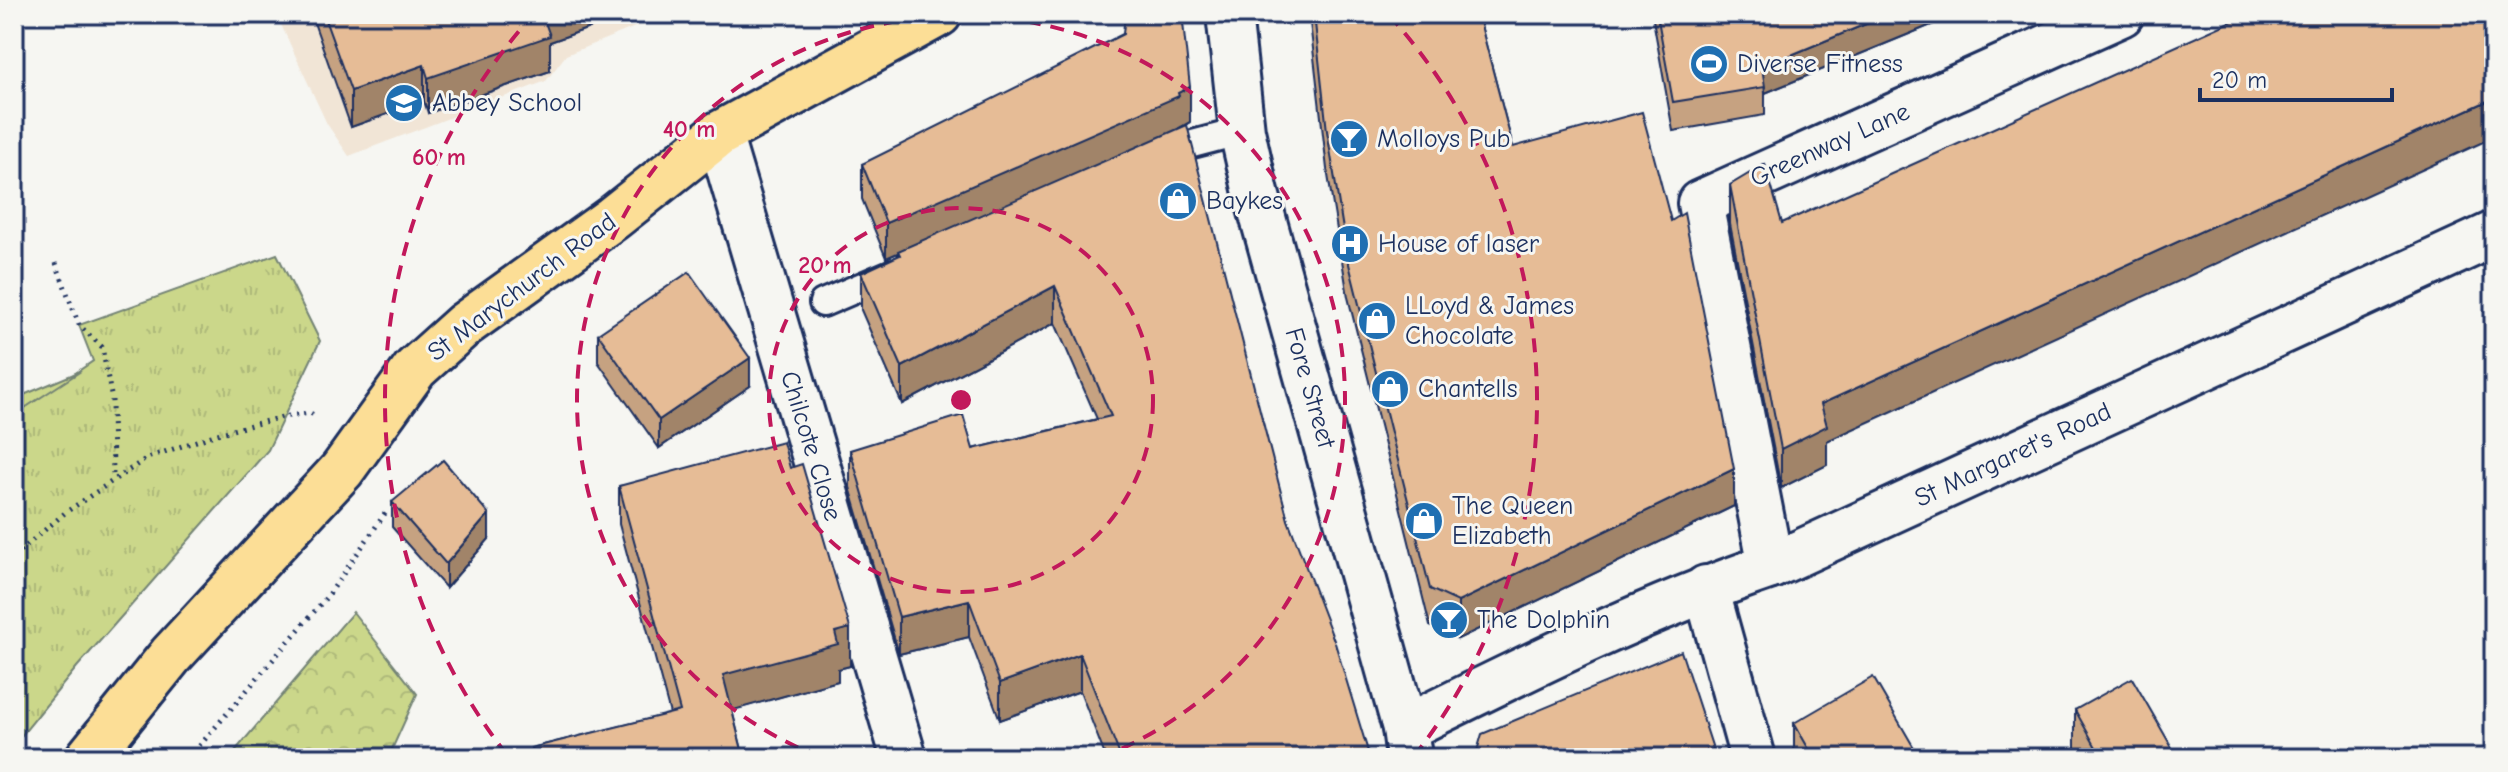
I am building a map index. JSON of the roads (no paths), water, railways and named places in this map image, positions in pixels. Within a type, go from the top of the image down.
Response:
[{"type":"main road","name":"St Marychurch Road","points":[[88,758],[171,655],[353,455],[415,369],[464,325],[613,218],[719,134],[939,14]]},
{"type":"street","name":"Fore Street","points":[[1229,14],[1242,131],[1256,193],[1407,743]]},
{"type":"street","name":"Greenway Lane","points":[[1771,566],[1700,203],[2121,14]]},
{"type":"street","name":"Chilcote Close","points":[[719,134],[904,758]]},
{"type":"street","name":"St Margaret's Road","points":[[1407,743],[1528,667],[1706,588],[1771,566],[2494,234]]},
{"type":"street","points":[[1706,588],[1753,758]]},
{"type":"lane","points":[[1138,166],[1181,147],[1242,131]]},
{"type":"lane","points":[[823,303],[909,266]]},
{"type":"place","name":"Diverse Fitness","points":[[1709,64]]},
{"type":"place","name":"Abbey School","points":[[404,103]]},
{"type":"place","name":"Molloys Pub","points":[[1349,139]]},
{"type":"place","name":"Baykes","points":[[1178,201]]},
{"type":"place","name":"House of laser","points":[[1350,244]]},
{"type":"place","name":"LLoyd & James Chocolate","points":[[1377,321]]},
{"type":"place","name":"Chantells","points":[[1390,389]]},
{"type":"place","name":"The Queen Elizabeth","points":[[1424,521]]},
{"type":"place","name":"The Dolphin","points":[[1449,620]]}]
